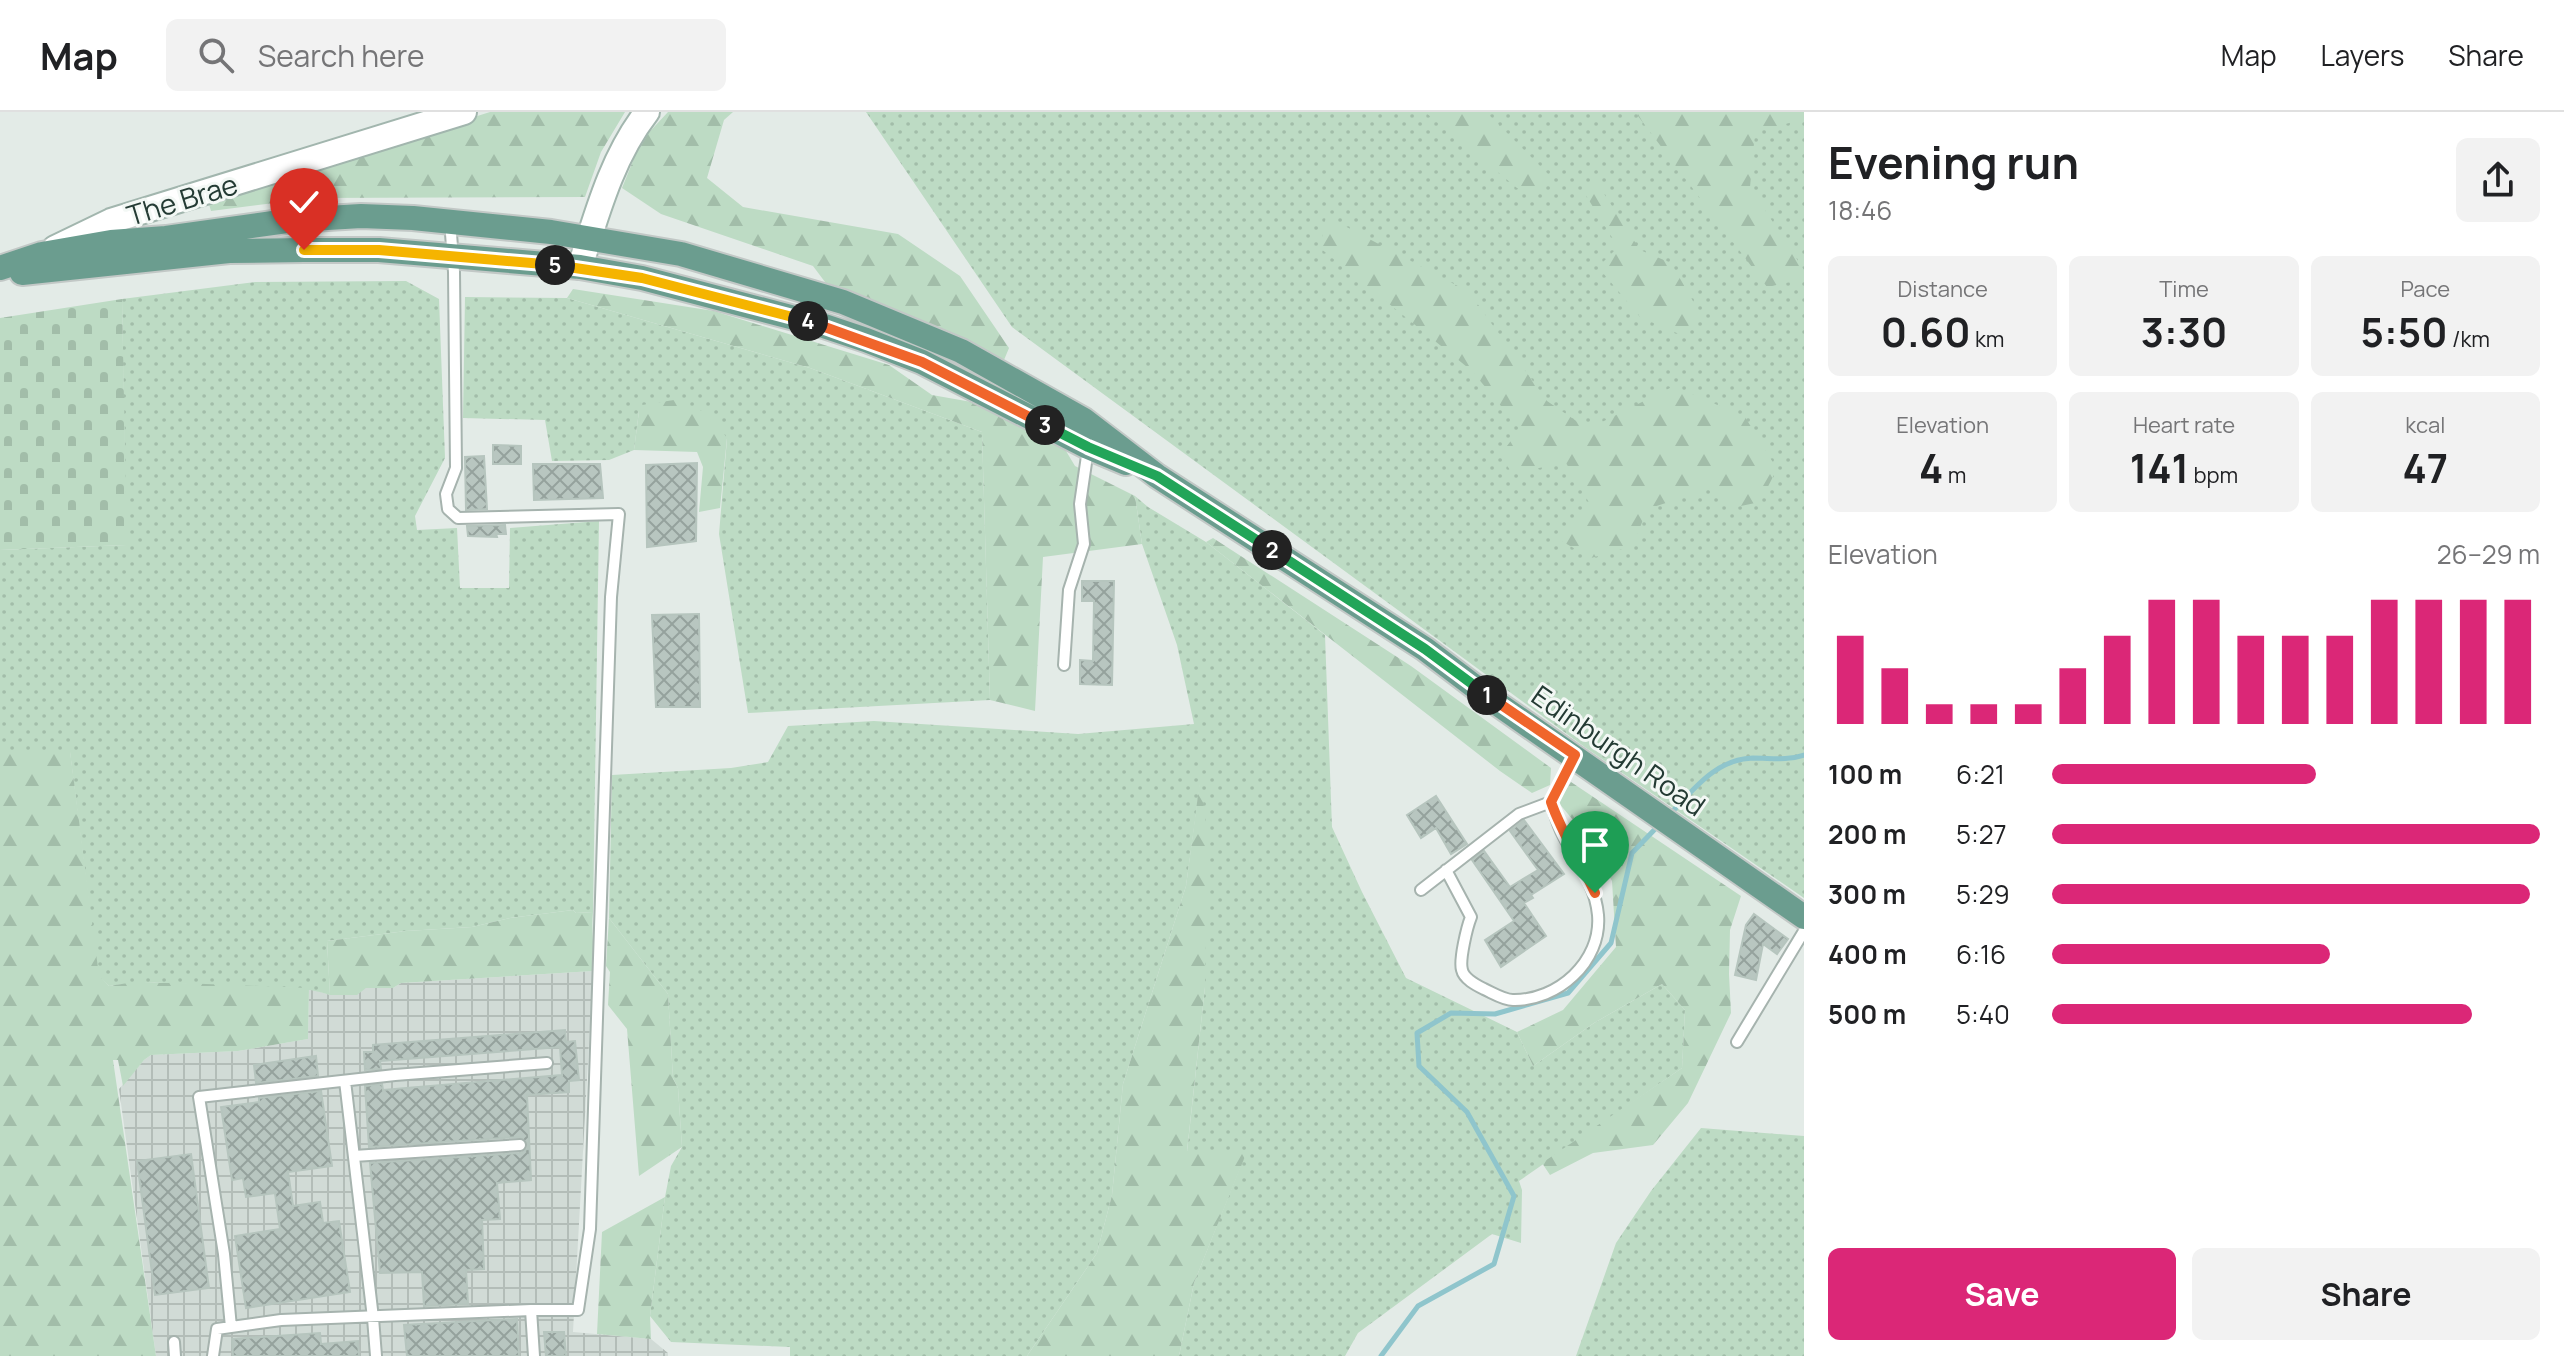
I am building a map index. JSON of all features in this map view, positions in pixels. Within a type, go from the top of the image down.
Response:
[{"type":"main road","name":"The Brae","points":[[42,254],[111,221],[464,112]]},
{"type":"main road","points":[[580,267],[617,160],[629,136],[647,112]]},
{"type":"main road","points":[[0,268],[42,254],[111,242],[166,238],[294,220],[361,216],[450,220],[589,237],[681,254],[743,271],[886,319],[961,351],[1084,420],[1157,476]]},
{"type":"main road","points":[[0,276],[229,251],[379,250],[580,267],[642,278],[821,325],[866,340],[922,362],[1088,447],[1157,476]]},
{"type":"main road","name":"Edinburgh Road","points":[[1157,476],[1425,649],[1495,702],[1804,917]]},
{"type":"lane","points":[[213,1356],[217,1329],[281,1320],[578,1310],[590,1229],[611,597],[619,514],[458,518],[448,509],[446,494],[456,468],[450,220]]},
{"type":"lane","points":[[1064,665],[1069,590],[1084,544],[1080,504],[1088,447]]},
{"type":"lane","points":[[1421,890],[1519,814],[1551,802],[1575,755]]},
{"type":"lane","points":[[1446,870],[1471,917],[1464,934],[1463,974],[1476,985],[1510,1001],[1546,995],[1566,984],[1587,958],[1597,938],[1598,917],[1595,893],[1562,832],[1551,802]]},
{"type":"lane","points":[[1737,1042],[1804,931]]},
{"type":"lane","points":[[231,1327],[224,1254],[199,1097],[395,1075],[547,1063]]},
{"type":"lane","points":[[345,1081],[376,1356]]},
{"type":"lane","points":[[354,1156],[520,1145]]},
{"type":"lane","points":[[531,1310],[534,1356]]},
{"type":"lane","points":[[174,1342],[175,1356]]},
{"type":"shaded area","points":[[593,971],[573,1332],[651,1339],[668,1356],[156,1356],[119,1089],[144,1060],[151,1055],[238,1051],[308,1039],[309,988],[330,995],[366,988],[393,988],[401,983]]},
{"type":"green space","points":[[490,112],[625,112],[601,152],[585,197],[314,198],[211,211],[208,201]]},
{"type":"green space","points":[[668,112],[733,112],[724,120],[707,178],[743,207],[898,234],[960,276],[1009,348],[1004,360],[828,286],[813,266],[661,214],[622,188],[641,141]]},
{"type":"green space","points":[[866,112],[1804,112],[1804,898],[1586,748],[1012,327]]},
{"type":"green space","points":[[1425,112],[1486,112],[1553,179],[1537,196],[1517,188]]},
{"type":"green space","points":[[1635,112],[1804,112],[1804,119],[1755,132],[1750,187],[1804,270],[1804,279],[1767,287]]},
{"type":"green space","points":[[1596,181],[1640,250],[1671,263],[1701,315],[1679,334],[1640,317],[1598,267],[1618,247],[1585,194]]},
{"type":"green space","points":[[1326,216],[1469,292],[1547,401],[1588,429],[1674,386],[1745,417],[1777,469],[1760,502],[1736,507],[1713,488],[1647,509],[1633,546],[1591,558],[1558,539],[1591,506],[1566,463],[1512,473],[1500,455],[1520,429],[1472,371],[1320,248]]},
{"type":"green space","points":[[406,281],[439,299],[445,458],[415,516],[417,530],[457,528],[460,588],[509,588],[510,528],[599,521],[593,912],[576,913],[573,910],[510,918],[472,927],[327,941],[330,995],[285,988],[158,983],[109,986],[98,976],[70,752],[0,752],[0,550],[126,545],[122,299],[255,282]]},
{"type":"green space","points":[[573,289],[714,311],[889,365],[932,395],[983,404],[1060,441],[1075,466],[1135,496],[1142,544],[1043,557],[1035,711],[990,700],[982,432],[810,368],[567,298]]},
{"type":"green space","points":[[465,297],[567,298],[810,368],[982,432],[990,700],[748,713],[719,534],[727,439],[639,411],[634,450],[609,460],[552,461],[545,420],[463,418]]},
{"type":"green space","points":[[122,299],[127,545],[0,550],[0,318]]},
{"type":"green space","points":[[674,400],[710,414],[727,438],[720,508],[699,512],[703,467],[697,452],[634,450],[642,405]]},
{"type":"green space","points":[[1135,496],[1206,542],[1325,635],[1332,827],[1406,978],[1517,1032],[1533,1066],[1594,1023],[1662,984],[1685,1010],[1682,1068],[1519,1181],[1522,1190],[1521,1243],[1492,1234],[1358,1333],[1345,1356],[1179,1356],[1194,1283],[1245,1155],[1187,1152],[1205,987],[1200,784],[1186,886],[1123,1084],[1112,1195],[1097,1253],[1027,1356],[790,1356],[790,1347],[671,1342],[650,1316],[665,1197],[671,1166],[682,1147],[678,1088],[673,1078],[668,994],[609,918],[612,775],[731,768],[768,762],[788,726],[874,721],[1078,734],[1194,724],[1177,645],[1142,544]]},
{"type":"green space","points":[[1213,538],[1411,666],[1551,768],[1550,785],[1532,793],[1500,771],[1206,542]]},
{"type":"green space","points":[[70,751],[99,976],[109,986],[181,983],[309,988],[308,1039],[238,1051],[151,1055],[123,1086],[118,1060],[113,1060],[156,1356],[0,1356],[0,752]]},
{"type":"green space","points":[[1200,780],[1208,838],[1205,987],[1187,1151],[1246,1154],[1194,1283],[1179,1356],[1027,1356],[1097,1253],[1112,1195],[1123,1084],[1186,886]]},
{"type":"green space","points":[[1571,782],[1741,896],[1730,930],[1731,1013],[1688,1103],[1653,1145],[1593,1153],[1550,1175],[1542,1163],[1682,1068],[1685,1010],[1662,984],[1594,1023],[1533,1066],[1517,1032],[1563,1010],[1616,947],[1612,881],[1582,831],[1558,802]]},
{"type":"green space","points":[[573,910],[576,913],[593,912],[593,971],[401,983],[393,988],[366,988],[357,995],[330,995],[327,941],[472,927],[510,918]]},
{"type":"green space","points":[[609,918],[668,994],[673,1078],[678,1088],[682,1147],[639,1176],[627,1029],[608,1005],[610,972],[606,966]]},
{"type":"green space","points":[[1701,1128],[1804,1136],[1804,1356],[1576,1356],[1616,1243],[1651,1191]]},
{"type":"green space","points":[[665,1197],[650,1316],[651,1339],[597,1334],[602,1232]]},
{"type":"building","points":[[493,445],[521,446],[521,464],[493,464]]},
{"type":"building","points":[[484,456],[487,509],[466,510],[465,457]]},
{"type":"building","points":[[697,463],[696,541],[647,547],[646,465]]},
{"type":"building","points":[[533,464],[600,464],[603,498],[534,500]]},
{"type":"building","points":[[505,525],[506,534],[496,534],[497,537],[468,536],[467,526]]},
{"type":"building","points":[[1082,581],[1114,581],[1112,685],[1080,684],[1080,660],[1093,661],[1094,601],[1082,601]]},
{"type":"building","points":[[699,614],[700,707],[656,707],[652,615]]},
{"type":"building","points":[[1436,796],[1467,844],[1451,854],[1436,828],[1421,838],[1407,815]]},
{"type":"building","points":[[1524,820],[1564,874],[1524,903],[1546,936],[1501,967],[1485,940],[1514,921],[1472,860],[1484,851],[1510,887],[1538,870],[1510,831]]},
{"type":"building","points":[[1754,914],[1788,939],[1777,954],[1763,944],[1756,980],[1735,975],[1746,925]]},
{"type":"building","points":[[565,1030],[566,1042],[575,1041],[579,1080],[569,1081],[569,1092],[527,1095],[531,1180],[497,1183],[500,1219],[482,1220],[484,1269],[466,1270],[468,1304],[424,1306],[422,1272],[380,1273],[370,1163],[521,1153],[528,1144],[519,1137],[369,1147],[365,1086],[382,1084],[383,1090],[562,1075],[560,1047],[380,1061],[381,1069],[365,1070],[364,1052],[373,1052],[373,1045]]},
{"type":"building","points":[[316,1056],[318,1076],[256,1083],[254,1065]]},
{"type":"building","points":[[321,1091],[332,1166],[288,1172],[293,1206],[320,1202],[323,1223],[339,1221],[350,1292],[246,1308],[235,1236],[280,1229],[275,1193],[246,1197],[243,1178],[232,1180],[221,1107],[259,1102],[259,1098]]},
{"type":"building","points":[[191,1154],[209,1288],[155,1295],[137,1161]]},
{"type":"building","points":[[517,1319],[519,1356],[407,1356],[404,1325]]},
{"type":"building","points":[[544,1332],[564,1332],[566,1356],[546,1356]]},
{"type":"building","points":[[320,1333],[321,1344],[358,1341],[359,1356],[233,1356],[232,1339]]},
{"type":"waterway","points":[[1671,813],[1697,785],[1728,764],[1753,758],[1785,759],[1804,755]]},
{"type":"waterway","points":[[1381,1356],[1418,1306],[1494,1264],[1514,1196],[1467,1112],[1419,1066],[1417,1033],[1451,1013],[1495,1014],[1568,993],[1611,943],[1632,853],[1658,826]]},
{"type":"route","points":[[304,250],[379,250],[580,267],[642,278],[821,325],[922,362],[1088,447],[1157,476],[1425,649],[1495,702],[1575,755],[1551,802],[1562,832],[1595,893]]}]
